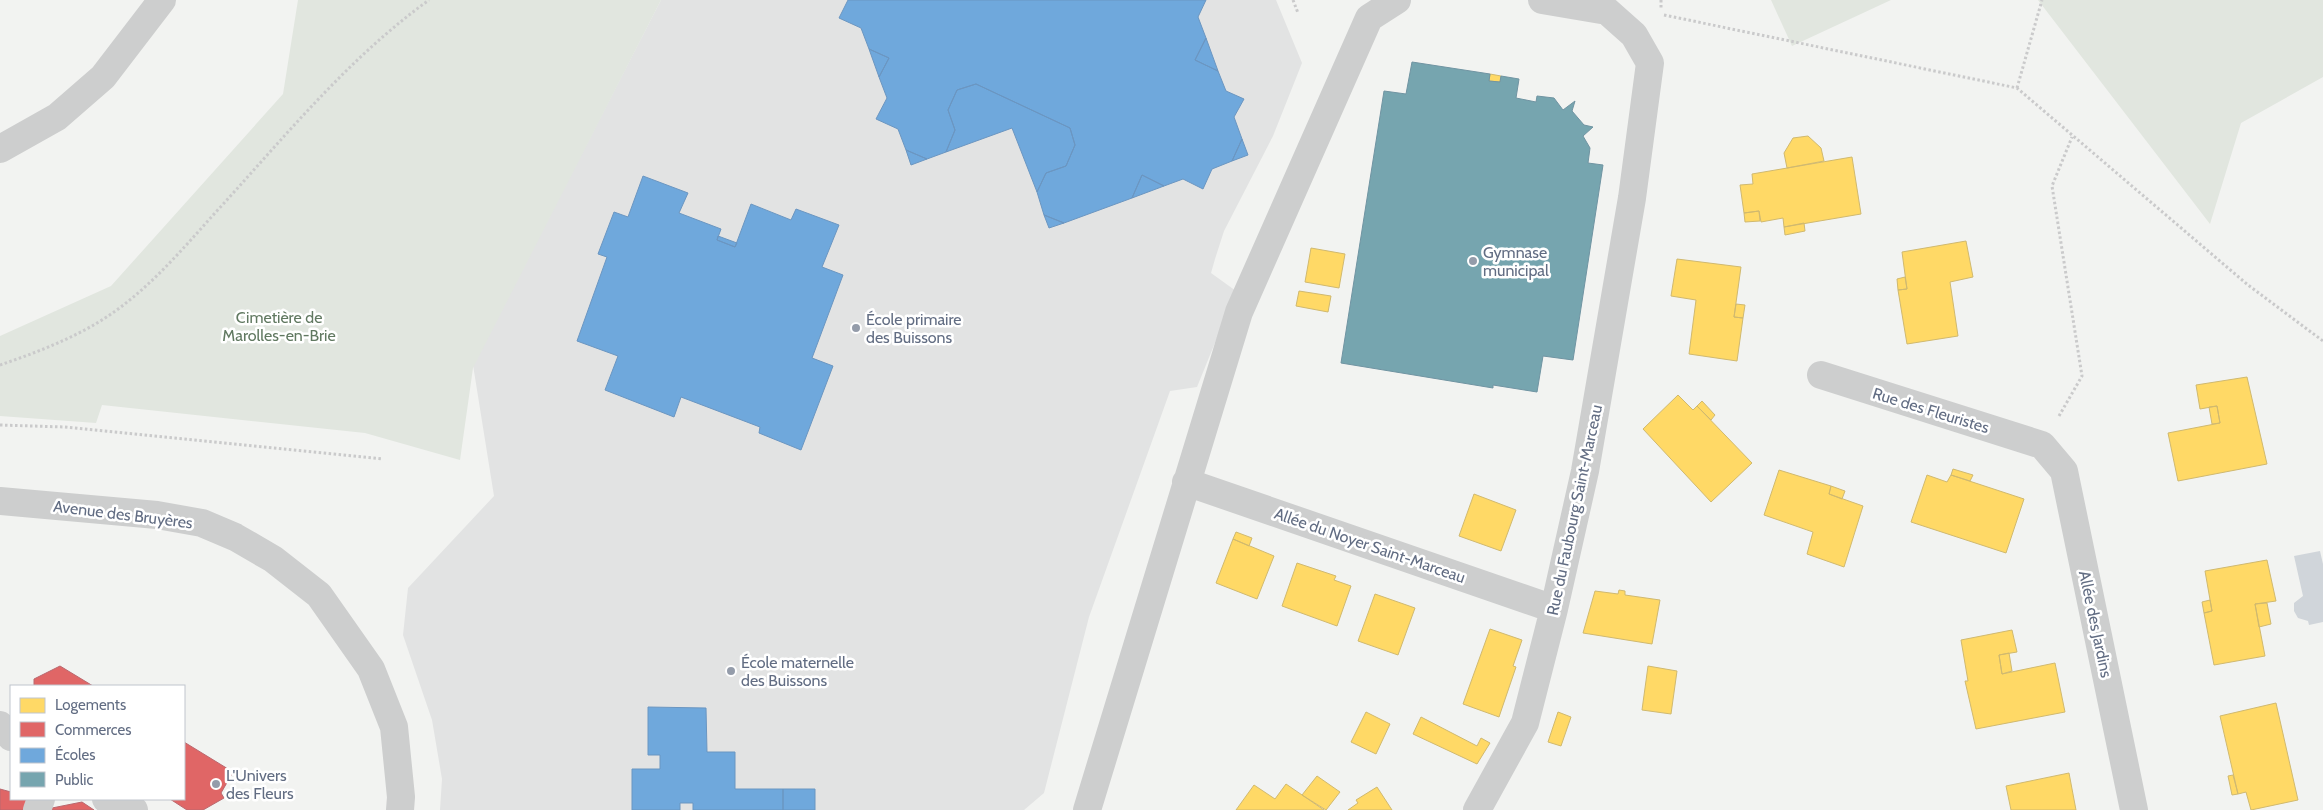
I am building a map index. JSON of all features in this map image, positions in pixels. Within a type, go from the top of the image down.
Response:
[{"type":"street","points":[[0,149],[57,117],[103,77],[162,0]]},
{"type":"street","points":[[1087,810],[1186,482],[1243,303],[1369,18],[1398,0]]},
{"type":"street","name":"Rue du Faubourg Saint-Marceau","points":[[1476,810],[1525,723],[1554,608],[1584,471],[1632,198],[1650,62],[1634,35],[1607,10],[1542,0]]},
{"type":"street","name":"Rue des Fleuristes","points":[[1820,375],[2042,445]]},
{"type":"street","name":"Allée des Jardins","points":[[2042,445],[2064,471],[2134,810]]},
{"type":"street","name":"Allée du Noyer Saint-Marceau","points":[[1186,482],[1554,608]]},
{"type":"street","name":"Avenue des Bruyères","points":[[0,501],[158,515],[202,523],[235,537],[273,558],[319,595],[371,669],[394,727],[402,797],[400,810]]},
{"type":"street","points":[[0,725],[10,736]]},
{"type":"street","points":[[109,800],[134,810]]},
{"type":"path","points":[[0,365],[36,352],[97,323],[156,278],[336,81],[400,21],[429,0]]},
{"type":"path","points":[[1293,0],[1298,12]]},
{"type":"path","points":[[2017,88],[2042,0]]},
{"type":"path","points":[[1661,15],[2017,88],[2072,137],[2248,285],[2323,341]]},
{"type":"path","points":[[2042,445],[2082,376],[2052,186],[2072,137]]},
{"type":"path","points":[[0,425],[64,427],[383,459]]},
{"type":"shaded area","name":"École primaire des Buissons","points":[[661,0],[1276,0],[1302,63],[1273,136],[1224,231],[1215,259],[1211,273],[1236,291],[1197,387],[1170,391],[1089,617],[1044,793],[1024,810],[440,810],[442,779],[432,720],[403,635],[408,588],[494,496],[473,365]]},
{"type":"shaded area","points":[[2320,551],[2323,564],[2323,622],[2309,625],[2308,621],[2298,618],[2294,611],[2294,603],[2303,596],[2294,556]]},
{"type":"green space","name":"Cimetière de Marolles-en-Brie","points":[[298,0],[661,0],[473,368],[460,460],[365,433],[102,405],[96,423],[0,416],[0,336],[111,286],[283,94]]},
{"type":"green space","points":[[1771,0],[1891,0],[1792,46]]},
{"type":"green space","points":[[2038,0],[2323,0],[2323,77],[2241,123],[2210,224]]},
{"type":"building: Logements","points":[[1490,74],[1501,76],[1500,82],[1489,81]]},
{"type":"building: Logements","points":[[1808,136],[1821,148],[1824,161],[1787,168],[1784,153],[1793,138]]},
{"type":"building: Logements","points":[[1852,157],[1861,214],[1784,227],[1783,218],[1761,222],[1759,211],[1744,213],[1740,185],[1753,184],[1752,174]]},
{"type":"building: Logements","points":[[1759,211],[1760,221],[1745,222],[1744,213]]},
{"type":"building: Logements","points":[[1804,223],[1805,231],[1785,235],[1784,227]]},
{"type":"building: Logements","points":[[1966,241],[1973,277],[1950,282],[1958,336],[1907,344],[1898,290],[1907,289],[1902,252]]},
{"type":"building: Logements","points":[[1311,248],[1345,254],[1339,288],[1305,282]]},
{"type":"building: Logements","points":[[1677,259],[1741,267],[1734,317],[1743,318],[1737,361],[1689,354],[1696,300],[1671,296]]},
{"type":"building: Logements","points":[[1905,277],[1907,289],[1898,290],[1897,279]]},
{"type":"building: Logements","points":[[1299,291],[1331,296],[1328,312],[1296,306]]},
{"type":"building: Logements","points":[[1736,304],[1745,305],[1743,318],[1734,317]]},
{"type":"building: Logements","points":[[2247,377],[2267,464],[2178,481],[2168,433],[2220,423],[2217,406],[2200,409],[2196,385]]},
{"type":"building: Logements","points":[[1678,395],[1693,410],[1697,406],[1752,463],[1711,502],[1643,429]]},
{"type":"building: Logements","points":[[1702,401],[1715,415],[1711,420],[1697,406]]},
{"type":"building: Logements","points":[[2217,406],[2220,423],[2212,424],[2209,407]]},
{"type":"building: Logements","points":[[1953,469],[1973,475],[1970,481],[1951,475]]},
{"type":"building: Logements","points":[[1779,470],[1831,486],[1829,494],[1863,506],[1844,567],[1807,554],[1813,532],[1764,515]]},
{"type":"building: Logements","points":[[1927,475],[1947,482],[1951,475],[2024,499],[2006,553],[1911,522]]},
{"type":"building: Logements","points":[[1831,486],[1845,491],[1842,499],[1829,494]]},
{"type":"building: Logements","points":[[1474,494],[1516,510],[1501,551],[1459,536]]},
{"type":"building: Logements","points":[[1236,532],[1252,538],[1249,546],[1233,539]]},
{"type":"building: Logements","points":[[1233,539],[1274,556],[1257,599],[1216,583]]},
{"type":"building: Logements","points":[[2267,560],[2276,601],[2255,604],[2265,656],[2214,665],[2204,613],[2212,611],[2205,571]]},
{"type":"building: Logements","points":[[1297,563],[1336,576],[1334,580],[1351,586],[1337,626],[1282,606]]},
{"type":"building: Logements","points":[[1619,590],[1625,591],[1625,595],[1660,600],[1652,644],[1583,633],[1595,591],[1618,594]]},
{"type":"building: Logements","points":[[1375,594],[1415,608],[1398,655],[1358,641]]},
{"type":"building: Logements","points":[[2210,600],[2212,611],[2204,613],[2202,602]]},
{"type":"building: Logements","points":[[2267,603],[2271,624],[2259,627],[2255,604]]},
{"type":"building: Logements","points":[[1490,629],[1522,640],[1513,666],[1516,667],[1499,717],[1463,704]]},
{"type":"building: Logements","points":[[2012,630],[2017,652],[1999,655],[2002,674],[2055,663],[2065,712],[1976,729],[1965,681],[1968,681],[1961,640]]},
{"type":"building: Logements","points":[[2009,653],[2012,671],[2002,674],[1999,655]]},
{"type":"building: Logements","points":[[1648,666],[1677,671],[1671,714],[1642,710]]},
{"type":"building: Logements","points":[[2276,703],[2298,800],[2251,810],[2246,792],[2238,794],[2220,716]]},
{"type":"building: Logements","points":[[1366,712],[1390,724],[1376,754],[1351,742]]},
{"type":"building: Logements","points":[[1558,712],[1571,717],[1561,746],[1548,742]]},
{"type":"building: Logements","points":[[1421,717],[1477,746],[1481,738],[1490,743],[1477,764],[1413,734]]},
{"type":"building: Logements","points":[[2069,773],[2076,810],[2011,810],[2006,786]]},
{"type":"building: Logements","points":[[2233,775],[2238,794],[2232,795],[2228,776]]},
{"type":"building: Logements","points":[[1317,776],[1340,792],[1326,810],[1302,795]]},
{"type":"building: Logements","points":[[1286,784],[1324,810],[1236,810],[1254,785],[1275,799]]},
{"type":"building: Logements","points":[[1377,787],[1392,810],[1348,810],[1358,803],[1356,800]]},
{"type":"building: Commerces","points":[[60,666],[91,685],[34,685],[34,679]]},
{"type":"building: Commerces","points":[[185,743],[233,772],[221,793],[224,798],[203,810],[187,810],[172,800],[185,800]]},
{"type":"building: Commerces","points":[[0,789],[10,792],[10,800],[31,800],[28,810],[0,810]]},
{"type":"building: Commerces","points":[[82,802],[94,810],[47,810],[47,809]]},
{"type":"building: Écoles","points":[[848,0],[1206,0],[1198,17],[1206,38],[1195,60],[1218,71],[1226,91],[1244,99],[1234,117],[1242,139],[1232,161],[1212,169],[1203,189],[1183,179],[1164,186],[1142,175],[1132,198],[1064,223],[1044,215],[1037,192],[1046,173],[1066,166],[1075,145],[1070,128],[976,84],[957,90],[948,110],[955,130],[946,152],[927,159],[906,150],[898,129],[876,119],[887,98],[879,77],[889,58],[869,49],[861,28],[839,18]]},
{"type":"building: Écoles","points":[[1206,38],[1218,71],[1195,60]]},
{"type":"building: Écoles","points":[[869,49],[889,58],[879,77]]},
{"type":"building: Écoles","points":[[976,84],[1070,128],[1075,145],[1066,166],[1046,173],[1037,192],[1012,128],[946,152],[955,130],[948,110],[957,90]]},
{"type":"building: Écoles","points":[[1242,139],[1248,155],[1232,161]]},
{"type":"building: Écoles","points":[[906,150],[927,159],[911,165]]},
{"type":"building: Écoles","points":[[1142,175],[1164,186],[1132,198]]},
{"type":"building: Écoles","name":"École primaire des Buissons","points":[[643,176],[688,193],[679,213],[721,229],[717,240],[735,247],[751,204],[791,220],[796,209],[839,225],[822,267],[843,275],[812,358],[833,366],[801,450],[759,433],[760,427],[681,397],[674,417],[605,390],[618,356],[577,341],[607,257],[598,254],[614,212],[628,217]]},
{"type":"building: Écoles","points":[[1044,215],[1064,223],[1049,228]]},
{"type":"building: Écoles","points":[[718,236],[737,243],[735,247],[717,240]]},
{"type":"building: Écoles","name":"École maternelle des Buissons","points":[[648,707],[706,708],[707,752],[735,752],[735,789],[783,789],[783,810],[693,810],[693,803],[680,803],[680,810],[632,810],[632,769],[660,769],[660,755],[648,755]]},
{"type":"building: Écoles","points":[[783,789],[815,789],[815,810],[783,810]]},
{"type":"building: Public","name":"Gymnase municipal","points":[[1412,62],[1490,74],[1489,81],[1500,82],[1501,76],[1519,79],[1516,98],[1536,102],[1537,96],[1554,98],[1563,110],[1575,101],[1572,111],[1584,125],[1593,127],[1583,136],[1590,148],[1588,163],[1603,165],[1573,360],[1543,356],[1537,392],[1493,385],[1493,388],[1341,363],[1384,91],[1406,94]]},
{"type":"place","name":"Gymnase municipal","points":[[1473,261]]},
{"type":"place","name":"École primaire des Buissons","points":[[856,328]]},
{"type":"place","name":"École maternelle des Buissons","points":[[731,671]]},
{"type":"place","name":"L'Univers des Fleurs","points":[[216,784]]}]
